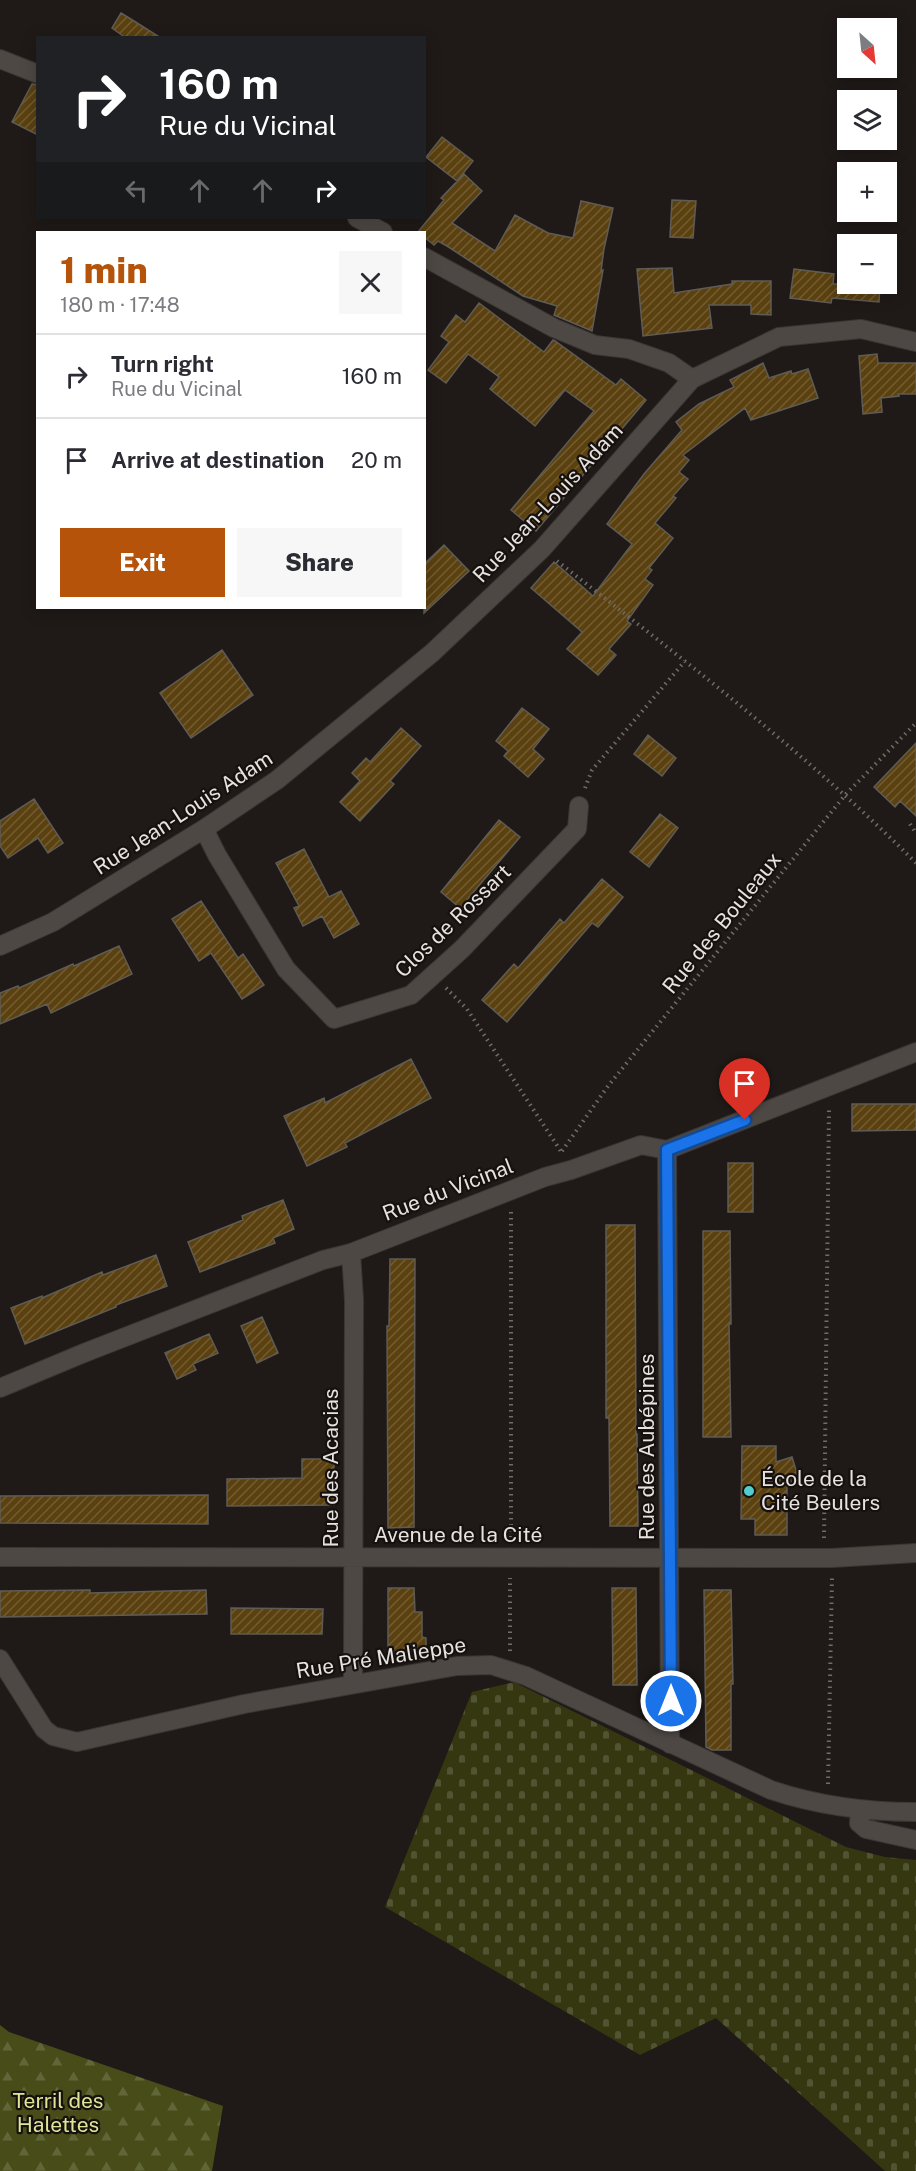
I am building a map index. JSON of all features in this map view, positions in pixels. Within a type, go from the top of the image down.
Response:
[{"type":"street","points":[[0,59],[36,73]]},
{"type":"street","points":[[359,219],[381,231]]},
{"type":"street","points":[[426,258],[554,328],[595,345],[629,349],[669,363],[692,379]]},
{"type":"street","name":"Rue Jean-Louis Adam","points":[[0,946],[53,922],[204,829],[277,780],[423,661],[542,549],[692,379],[779,337],[861,328],[916,342]]},
{"type":"street","name":"Clos de Rossart","points":[[204,829],[286,969],[334,1018],[411,995],[462,949],[577,829],[579,806]]},
{"type":"street","name":"Rue du Vicinal","points":[[0,1388],[323,1260],[351,1253],[510,1190],[641,1145],[667,1150],[916,1052]]},
{"type":"street","name":"Rue des Aubépines","points":[[667,1150],[670,1296],[670,1744]]},
{"type":"street","name":"Rue des Acacias","points":[[351,1253],[354,1300],[353,1684]]},
{"type":"street","name":"Avenue de la Cité","points":[[0,1557],[828,1558],[916,1553]]},
{"type":"street","name":"Rue Pré Malieppe","points":[[0,1659],[44,1729],[53,1736],[77,1742],[244,1704],[353,1684],[476,1665],[508,1669],[771,1790],[828,1806],[916,1812]]},
{"type":"street","points":[[860,1809],[859,1823],[866,1830],[916,1840]]},
{"type":"path","points":[[542,549],[685,661],[846,794],[916,862]]},
{"type":"path","points":[[579,806],[592,770],[685,661]]},
{"type":"path","name":"Rue des Bouleaux","points":[[433,975],[467,1009],[561,1152],[608,1086],[846,794],[916,723]]},
{"type":"path","points":[[910,824],[916,833]]},
{"type":"path","points":[[828,1806],[829,1086]]},
{"type":"path","points":[[508,1669],[511,1557],[510,1190]]},
{"type":"green space","points":[[514,1682],[846,1847],[885,1857],[916,1860],[916,2171],[885,2171],[716,2018],[640,2055],[385,1907],[472,1692]]},
{"type":"green space","name":"Terril des Halettes","points":[[0,2025],[9,2032],[223,2106],[212,2171],[0,2171]]},
{"type":"building","points":[[121,13],[158,36],[123,36],[112,28]]},
{"type":"building","points":[[32,84],[36,85],[36,134],[12,122]]},
{"type":"building","points":[[442,137],[473,161],[457,181],[426,157]]},
{"type":"building","points":[[464,174],[482,191],[452,223],[495,251],[515,215],[548,233],[573,238],[581,201],[613,208],[604,249],[601,271],[603,270],[592,331],[554,315],[557,306],[523,296],[447,246],[438,241],[434,245],[426,239],[426,231],[419,231],[444,200],[441,198]]},
{"type":"building","points":[[672,200],[696,201],[693,238],[670,237]]},
{"type":"building","points":[[672,268],[674,293],[732,284],[732,281],[771,281],[771,315],[751,314],[751,305],[709,305],[712,328],[643,336],[637,269]]},
{"type":"building","points":[[794,269],[834,274],[833,284],[837,284],[837,294],[879,294],[879,302],[832,298],[831,303],[790,298]]},
{"type":"building","points":[[479,303],[544,352],[553,340],[616,385],[621,379],[646,400],[536,531],[511,510],[594,411],[565,390],[535,426],[490,389],[499,377],[468,354],[446,383],[428,370],[449,342],[441,336],[456,315],[465,322]]},
{"type":"building","points":[[877,354],[878,363],[916,363],[916,394],[898,394],[899,396],[881,398],[882,412],[863,414],[859,356]]},
{"type":"building","points":[[763,363],[769,378],[791,371],[792,374],[808,369],[818,398],[751,420],[745,408],[683,455],[689,460],[679,472],[688,479],[673,496],[676,498],[655,523],[673,538],[649,568],[652,570],[645,579],[653,585],[627,621],[631,624],[609,649],[616,655],[598,675],[567,649],[582,632],[531,588],[554,562],[593,596],[632,544],[607,524],[644,474],[682,430],[676,422],[699,404],[734,387],[730,380]]},
{"type":"building","points":[[444,545],[469,571],[424,613],[426,609],[426,562]]},
{"type":"building","points":[[222,650],[253,695],[191,738],[160,693]]},
{"type":"building","points":[[522,708],[549,729],[533,749],[544,759],[528,777],[504,756],[508,751],[496,741]]},
{"type":"building","points":[[401,728],[421,746],[390,781],[394,784],[360,821],[340,802],[360,781],[352,773],[366,758],[370,762]]},
{"type":"building","points":[[648,735],[676,758],[662,776],[634,754]]},
{"type":"building","points":[[916,743],[916,816],[900,801],[895,807],[874,787]]},
{"type":"building","points":[[34,799],[63,843],[48,853],[38,838],[8,858],[0,846],[0,821]]},
{"type":"building","points":[[660,814],[678,828],[649,867],[630,852]]},
{"type":"building","points":[[499,820],[520,837],[460,908],[441,892]]},
{"type":"building","points":[[304,849],[329,897],[341,891],[359,924],[334,938],[322,916],[303,926],[294,908],[299,906],[276,863]]},
{"type":"building","points":[[602,879],[623,897],[598,927],[592,923],[507,1022],[482,1000],[514,964],[518,968],[560,919],[564,923]]},
{"type":"building","points":[[201,901],[238,958],[243,954],[264,985],[242,999],[211,953],[199,961],[172,919]]},
{"type":"building","points":[[119,946],[132,974],[51,1013],[47,1004],[0,1024],[0,993],[18,986],[19,988]]},
{"type":"building","points":[[411,1059],[431,1098],[345,1143],[347,1147],[307,1166],[284,1116],[324,1098],[325,1103]]},
{"type":"building","points":[[852,1104],[916,1104],[916,1130],[852,1131]]},
{"type":"building","points":[[728,1163],[753,1163],[753,1212],[728,1212]]},
{"type":"building","points":[[283,1200],[294,1229],[273,1238],[275,1243],[200,1272],[188,1242],[243,1220],[242,1216]]},
{"type":"building","points":[[606,1225],[635,1225],[638,1526],[610,1526],[609,1418],[606,1418]]},
{"type":"building","points":[[703,1231],[730,1231],[731,1437],[703,1437]]},
{"type":"building","points":[[156,1255],[167,1286],[25,1344],[11,1308],[42,1296],[42,1298],[102,1272],[103,1275]]},
{"type":"building","points":[[390,1259],[415,1259],[414,1527],[388,1528],[387,1326],[389,1326]]},
{"type":"building","points":[[262,1317],[278,1353],[257,1363],[241,1326]]},
{"type":"building","points":[[209,1334],[218,1353],[193,1364],[196,1370],[177,1379],[165,1353]]},
{"type":"building","points":[[742,1446],[776,1446],[776,1462],[792,1457],[799,1480],[787,1483],[787,1535],[755,1535],[755,1519],[741,1519]]},
{"type":"building","points":[[302,1459],[334,1459],[334,1505],[227,1506],[227,1479],[302,1478]]},
{"type":"building","points":[[208,1495],[208,1524],[0,1523],[0,1496]]},
{"type":"building","points":[[388,1588],[414,1588],[415,1612],[422,1612],[422,1637],[426,1638],[426,1659],[388,1660]]},
{"type":"building","points":[[612,1588],[636,1588],[637,1685],[613,1685]]},
{"type":"building","points":[[90,1590],[90,1593],[206,1590],[207,1614],[0,1617],[0,1591]]},
{"type":"building","points":[[704,1590],[731,1590],[733,1684],[731,1684],[731,1750],[712,1750],[706,1747]]},
{"type":"building","points":[[231,1608],[323,1609],[322,1634],[231,1634]]},
{"type":"place","name":"École de la Cité Beulers","points":[[749,1491]]},
{"type":"route","points":[[671,1701],[670,1296],[667,1150],[745,1120]]}]
